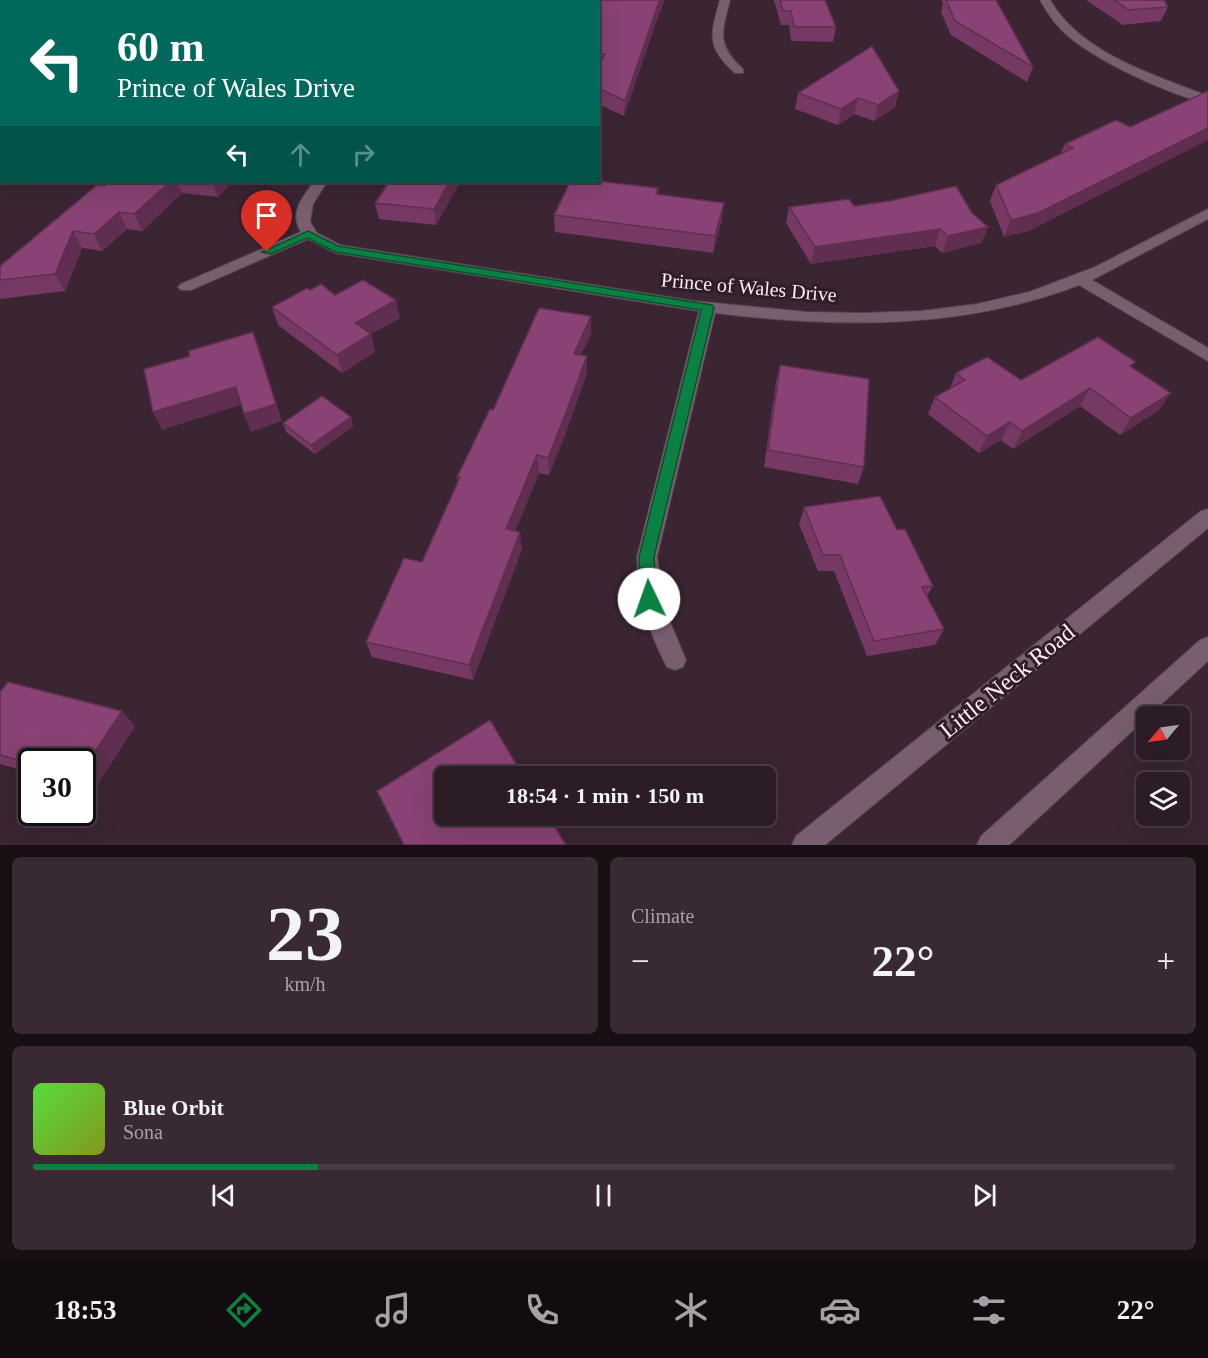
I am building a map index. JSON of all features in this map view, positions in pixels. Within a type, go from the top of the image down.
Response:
[{"type":"street","points":[[725,0],[715,37],[717,48],[725,60],[739,71]]},
{"type":"street","points":[[1045,0],[1048,10],[1060,24],[1096,50],[1208,100]]},
{"type":"street","points":[[186,287],[308,234],[300,219],[303,206],[319,183]]},
{"type":"street","name":"Prince of Wales Drive","points":[[308,234],[316,241],[336,249],[708,308],[824,318],[902,316],[973,309],[1031,297],[1109,269],[1208,213]]},
{"type":"street","points":[[1082,280],[1208,355]]},
{"type":"street","points":[[675,660],[665,643],[649,599],[647,557],[708,308]]},
{"type":"street","name":"Little Neck Road","points":[[806,845],[1208,517]]},
{"type":"street","points":[[990,845],[1208,647]]},
{"type":"building","points":[[600,0],[660,0],[625,101],[600,89],[600,63],[605,54],[600,54]]},
{"type":"building","points":[[780,0],[825,0],[836,27],[794,27],[791,11],[783,11]]},
{"type":"building","points":[[946,0],[996,0],[1033,67],[955,21]]},
{"type":"building","points":[[1114,0],[1164,0],[1168,7],[1129,10]]},
{"type":"building","points":[[872,46],[899,91],[878,105],[858,98],[841,109],[798,93]]},
{"type":"building","points":[[1208,91],[1208,128],[1038,213],[1011,220],[996,185],[1073,148],[1065,144],[1116,120],[1130,127]]},
{"type":"building","points":[[600,181],[658,188],[656,194],[724,203],[715,236],[554,215],[570,183]]},
{"type":"building","points":[[108,183],[169,183],[134,214],[119,212],[94,234],[73,231],[55,274],[0,280],[0,266],[97,185],[104,186]]},
{"type":"building","points":[[388,183],[448,183],[434,209],[375,203]]},
{"type":"building","points":[[956,186],[972,213],[988,227],[948,236],[940,229],[815,247],[789,207],[849,199],[854,206],[889,201]]},
{"type":"building","points":[[363,280],[396,300],[355,323],[371,334],[337,355],[272,307],[307,288],[310,290],[321,284],[335,295]]},
{"type":"building","points":[[539,308],[591,316],[574,354],[587,356],[548,458],[537,455],[506,529],[520,532],[469,665],[366,642],[404,558],[422,562],[460,477],[457,477],[490,409],[493,410]]},
{"type":"building","points":[[253,332],[276,404],[244,414],[236,387],[153,412],[144,369],[190,356],[188,351]]},
{"type":"building","points":[[1098,337],[1136,362],[1130,366],[1171,393],[1131,418],[1090,388],[1022,431],[1010,422],[987,436],[935,397],[965,380],[956,373],[987,357],[1021,380]]},
{"type":"building","points":[[780,365],[869,379],[864,467],[768,450]]},
{"type":"building","points":[[322,396],[351,417],[311,445],[283,423]]},
{"type":"building","points":[[880,496],[897,530],[905,529],[933,586],[922,587],[944,629],[874,641],[840,555],[823,555],[804,507]]},
{"type":"building","points":[[8,682],[122,711],[96,750],[96,748],[18,748],[18,760],[0,755],[0,692]]},
{"type":"building","points":[[490,720],[517,766],[434,766],[434,826],[554,826],[566,845],[404,845],[377,791]]},
{"type":"route","points":[[267,252],[308,234],[316,241],[336,249],[708,308],[647,557],[649,599]]}]
